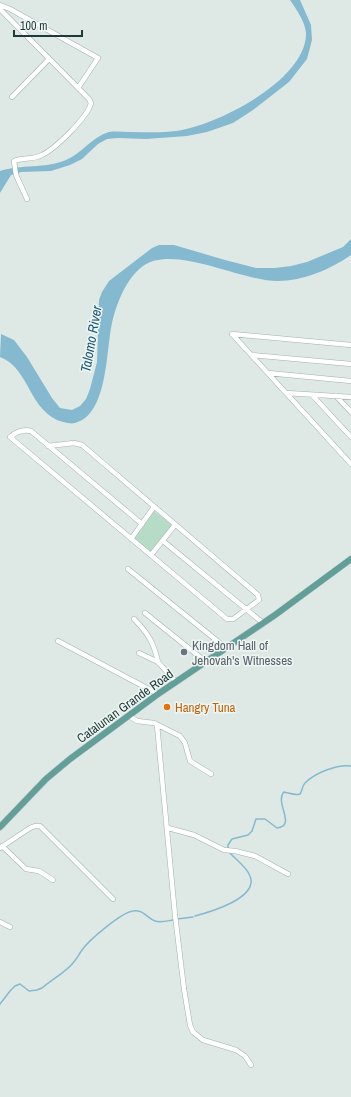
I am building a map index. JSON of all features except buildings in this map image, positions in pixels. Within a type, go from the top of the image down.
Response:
[{"type":"main road","name":"Catalunan Grande Road","points":[[0,827],[56,770],[158,694],[263,623],[351,560]]},
{"type":"street","points":[[0,5],[10,9],[98,58],[78,88]]},
{"type":"street","points":[[0,9],[91,101],[91,106],[88,111],[59,144],[39,157],[15,160],[14,165],[16,174],[27,199]]},
{"type":"street","points":[[12,97],[49,59]]},
{"type":"street","points":[[351,345],[232,334],[351,464]]},
{"type":"street","points":[[252,355],[351,364]]},
{"type":"street","points":[[268,373],[351,381]]},
{"type":"street","points":[[286,393],[351,397]]},
{"type":"street","points":[[312,395],[351,437]]},
{"type":"street","points":[[336,396],[351,412]]},
{"type":"street","points":[[48,446],[79,444],[258,595],[260,599],[258,602],[233,619],[227,619],[10,437],[18,432],[27,430],[35,434],[48,446],[142,524]]},
{"type":"street","points":[[131,539],[154,507]]},
{"type":"street","points":[[151,555],[175,525]]},
{"type":"street","points":[[163,541],[263,623]]},
{"type":"street","points":[[128,570],[226,648]]},
{"type":"street","points":[[146,613],[206,662]]},
{"type":"street","points":[[134,619],[147,633],[151,640],[158,662]]},
{"type":"street","points":[[58,641],[158,694]]},
{"type":"street","points":[[139,653],[158,662],[176,682]]},
{"type":"street","points":[[129,716],[136,721],[151,722],[183,739],[190,761],[211,774]]},
{"type":"street","points":[[157,725],[179,954],[190,1025],[193,1032],[203,1040],[236,1050],[245,1056],[252,1065]]},
{"type":"street","points":[[53,880],[39,870],[26,869],[1,847],[30,828],[40,826],[113,899]]},
{"type":"street","points":[[168,828],[194,835],[224,850],[255,856],[288,874]]},
{"type":"street","points":[[0,922],[10,927]]},
{"type":"green space","points":[[154,511],[172,525],[151,552],[134,538]]},
{"type":"water","points":[[290,0],[300,0],[311,25],[312,40],[307,59],[289,82],[253,110],[233,123],[207,132],[187,136],[146,139],[107,139],[98,144],[82,159],[70,165],[51,171],[21,172],[11,175],[0,193],[0,171],[58,163],[72,157],[97,138],[109,132],[165,132],[193,127],[235,110],[256,98],[276,83],[292,67],[302,50],[306,33],[304,24]]},
{"type":"water","points":[[351,239],[351,255],[326,269],[297,279],[278,281],[263,279],[245,276],[208,265],[172,259],[156,260],[143,266],[132,277],[116,308],[110,335],[104,380],[100,395],[94,408],[86,418],[75,423],[63,422],[52,417],[43,410],[18,371],[10,363],[0,357],[1,334],[14,340],[27,357],[52,398],[60,408],[72,410],[80,406],[86,399],[97,362],[99,300],[102,292],[109,281],[152,248],[159,245],[174,245],[256,268],[275,268],[307,262],[343,247]]},
{"type":"waterway","points":[[228,849],[228,845],[232,839],[248,835],[252,831],[256,819],[265,819],[277,828],[283,826],[285,823],[282,802],[284,792],[298,795],[300,794],[305,783],[314,776],[339,766],[351,766]]},
{"type":"waterway","points":[[195,916],[232,903],[241,897],[251,884],[249,873],[230,853]]},
{"type":"waterway","points":[[0,1004],[10,991],[15,986],[20,984],[29,991],[42,988],[70,967],[86,945],[121,916],[133,911],[140,911],[157,922],[173,920]]},
{"type":"waterway","points":[[177,919],[193,917]]},
{"type":"place","name":"Kingdom Hall of Jehovah's Witnesses","points":[[184,652]]},
{"type":"place","name":"Hangry Tuna","points":[[167,707]]},
{"type":"water label","name":"Talomo River","points":[[91,339]]}]
